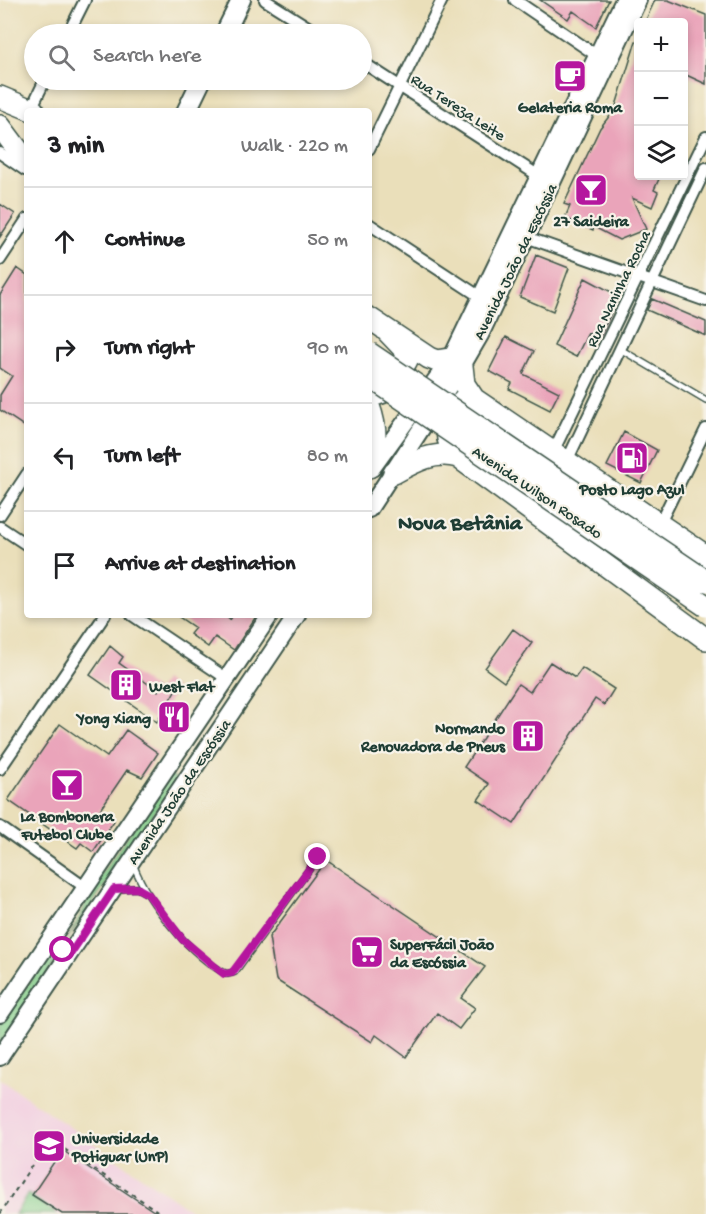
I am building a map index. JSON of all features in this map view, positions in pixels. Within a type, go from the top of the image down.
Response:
[{"type":"highway","points":[[0,99],[24,121]]},
{"type":"highway","points":[[0,125],[24,125]]},
{"type":"highway","points":[[0,125],[24,158]]},
{"type":"highway","points":[[377,323],[429,358],[457,363],[464,384],[474,399],[706,555]]},
{"type":"highway","points":[[372,394],[386,391],[407,360],[403,348],[377,323]]},
{"type":"highway","name":"Avenida Wilson Rosado","points":[[372,355],[706,581]]},
{"type":"highway","name":"Avenida Wilson Rosado","points":[[372,378],[706,606]]},
{"type":"highway","points":[[474,399],[464,399],[452,411],[446,425],[447,440],[458,457],[706,639]]},
{"type":"highway","points":[[372,414],[375,423],[372,455]]},
{"type":"highway","points":[[394,473],[427,457],[440,455],[458,457]]},
{"type":"main road","name":"Avenida João da Escóssia","points":[[372,466],[457,363],[482,298],[624,0]]},
{"type":"main road","name":"Avenida João da Escóssia","points":[[372,505],[394,473],[526,237],[638,0]]},
{"type":"main road","name":"Avenida João da Escóssia","points":[[0,1014],[268,618]]},
{"type":"main road","points":[[260,668],[269,642],[286,618]]},
{"type":"main road","name":"Avenida João da Escóssia","points":[[0,1057],[295,618]]},
{"type":"main road","points":[[188,775],[181,771],[179,763],[206,709]]},
{"type":"main road","points":[[69,956],[63,950],[61,942],[74,918],[75,903]]},
{"type":"street","points":[[73,24],[85,0]]},
{"type":"street","points":[[225,24],[237,0]]},
{"type":"street","points":[[234,24],[245,0]]},
{"type":"street","points":[[265,0],[303,24]]},
{"type":"street","points":[[372,143],[442,0]]},
{"type":"street","points":[[515,0],[596,55]]},
{"type":"street","name":"Rua Tereza Leite","points":[[372,68],[539,176]]},
{"type":"street","points":[[34,108],[41,90]]},
{"type":"street","points":[[189,108],[194,90]]},
{"type":"street","points":[[190,108],[201,90]]},
{"type":"street","name":"Rua Naninha Rocha","points":[[560,457],[639,278],[706,137]]},
{"type":"street","points":[[0,153],[24,169]]},
{"type":"street","name":"Rua Naninha Rocha","points":[[560,457],[620,349],[706,168]]},
{"type":"street","points":[[0,260],[24,224]]},
{"type":"street","points":[[372,226],[482,298]]},
{"type":"street","points":[[526,237],[706,301]]},
{"type":"street","points":[[660,523],[706,429]]},
{"type":"street","points":[[0,514],[24,478]]},
{"type":"street","points":[[0,527],[24,543]]},
{"type":"street","points":[[0,769],[103,618]]},
{"type":"street","points":[[136,618],[226,678]]},
{"type":"street","points":[[0,827],[86,888]]},
{"type":"lane","points":[[620,349],[706,400]]},
{"type":"lane","points":[[132,859],[148,894],[183,940],[224,974],[230,974],[235,972],[318,857]]},
{"type":"lane","points":[[114,889],[137,888],[148,894]]},
{"type":"path","points":[[0,1214],[49,1139],[162,1214]]},
{"type":"shaded area","name":"Universidade Potiguar (UnP)","points":[[0,1079],[196,1214],[0,1214]]},
{"type":"green space","points":[[170,775],[177,780],[66,942],[84,908],[89,892]]},
{"type":"green space","points":[[50,951],[59,956],[0,1044],[0,1025]]},
{"type":"green space","points":[[28,1194],[57,1214],[15,1214]]},
{"type":"building","points":[[540,0],[609,0],[596,27],[573,11],[568,19]]},
{"type":"building","points":[[655,0],[668,0],[706,15],[706,84],[688,76],[688,18],[647,18]]},
{"type":"building","points":[[634,47],[634,180],[659,180],[654,190],[658,192],[652,207],[632,198],[646,229],[619,240],[594,227],[593,230],[565,218],[570,206],[564,204],[600,128],[615,109]]},
{"type":"building","points":[[0,204],[15,214],[0,237]]},
{"type":"building","points":[[536,255],[569,268],[553,311],[520,297]]},
{"type":"building","points":[[17,268],[24,273],[24,426],[0,410],[0,395],[12,376],[0,368],[0,295]]},
{"type":"building","points":[[585,278],[619,296],[599,338],[588,333],[576,357],[554,346]]},
{"type":"building","points":[[652,299],[706,322],[706,336],[647,310]]},
{"type":"building","points":[[506,337],[534,351],[523,374],[559,392],[550,410],[509,389],[512,383],[489,371]]},
{"type":"building","name":"Posto Lago Azul","points":[[624,432],[657,450],[641,483],[607,466]]},
{"type":"building","points":[[180,618],[228,618],[230,620],[231,618],[255,618],[234,650],[215,637],[208,647],[190,634],[195,628]]},
{"type":"building","points":[[513,629],[532,643],[504,682],[485,668]]},
{"type":"building","name":"West Flat","points":[[110,646],[123,657],[119,663],[158,691],[164,680],[176,689],[157,722],[90,675]]},
{"type":"building","name":"Normando Renovadora de Pneus","points":[[550,662],[575,678],[582,668],[614,689],[604,705],[595,699],[514,824],[478,800],[489,784],[464,767],[518,684],[530,692]]},
{"type":"building","name":"La Bombonera Futebol Clube","points":[[60,724],[107,757],[126,730],[158,753],[142,777],[127,770],[99,811],[114,821],[93,852],[81,843],[77,848],[8,800]]},
{"type":"building","name":"SuperFácil João da Escóssia","points":[[326,860],[485,967],[461,998],[475,1008],[459,1029],[437,1013],[406,1057],[376,1035],[372,1042],[276,980],[269,937]]},
{"type":"building","points":[[62,1150],[158,1214],[62,1214],[32,1195]]},
{"type":"place","name":"Gelateria Roma","points":[[570,76]]},
{"type":"place","name":"27 Saideira","points":[[591,190]]},
{"type":"place","name":"Posto Lago Azul","points":[[632,458]]},
{"type":"place","name":"West Flat","points":[[126,685]]},
{"type":"place","name":"Yong Xiang","points":[[174,717]]},
{"type":"place","name":"Normando Renovadora de Pneus","points":[[528,736]]},
{"type":"place","name":"La Bombonera Futebol Clube","points":[[67,785]]},
{"type":"place","name":"SuperFácil João da Escóssia","points":[[367,952]]},
{"type":"place","name":"Universidade Potiguar (UnP)","points":[[49,1146]]},
{"type":"district","name":"Nova Betânia","points":[[460,521]]},
{"type":"route","points":[[63,950],[69,956],[114,889],[130,887],[148,894],[183,940],[224,974],[235,972],[318,857]]}]
